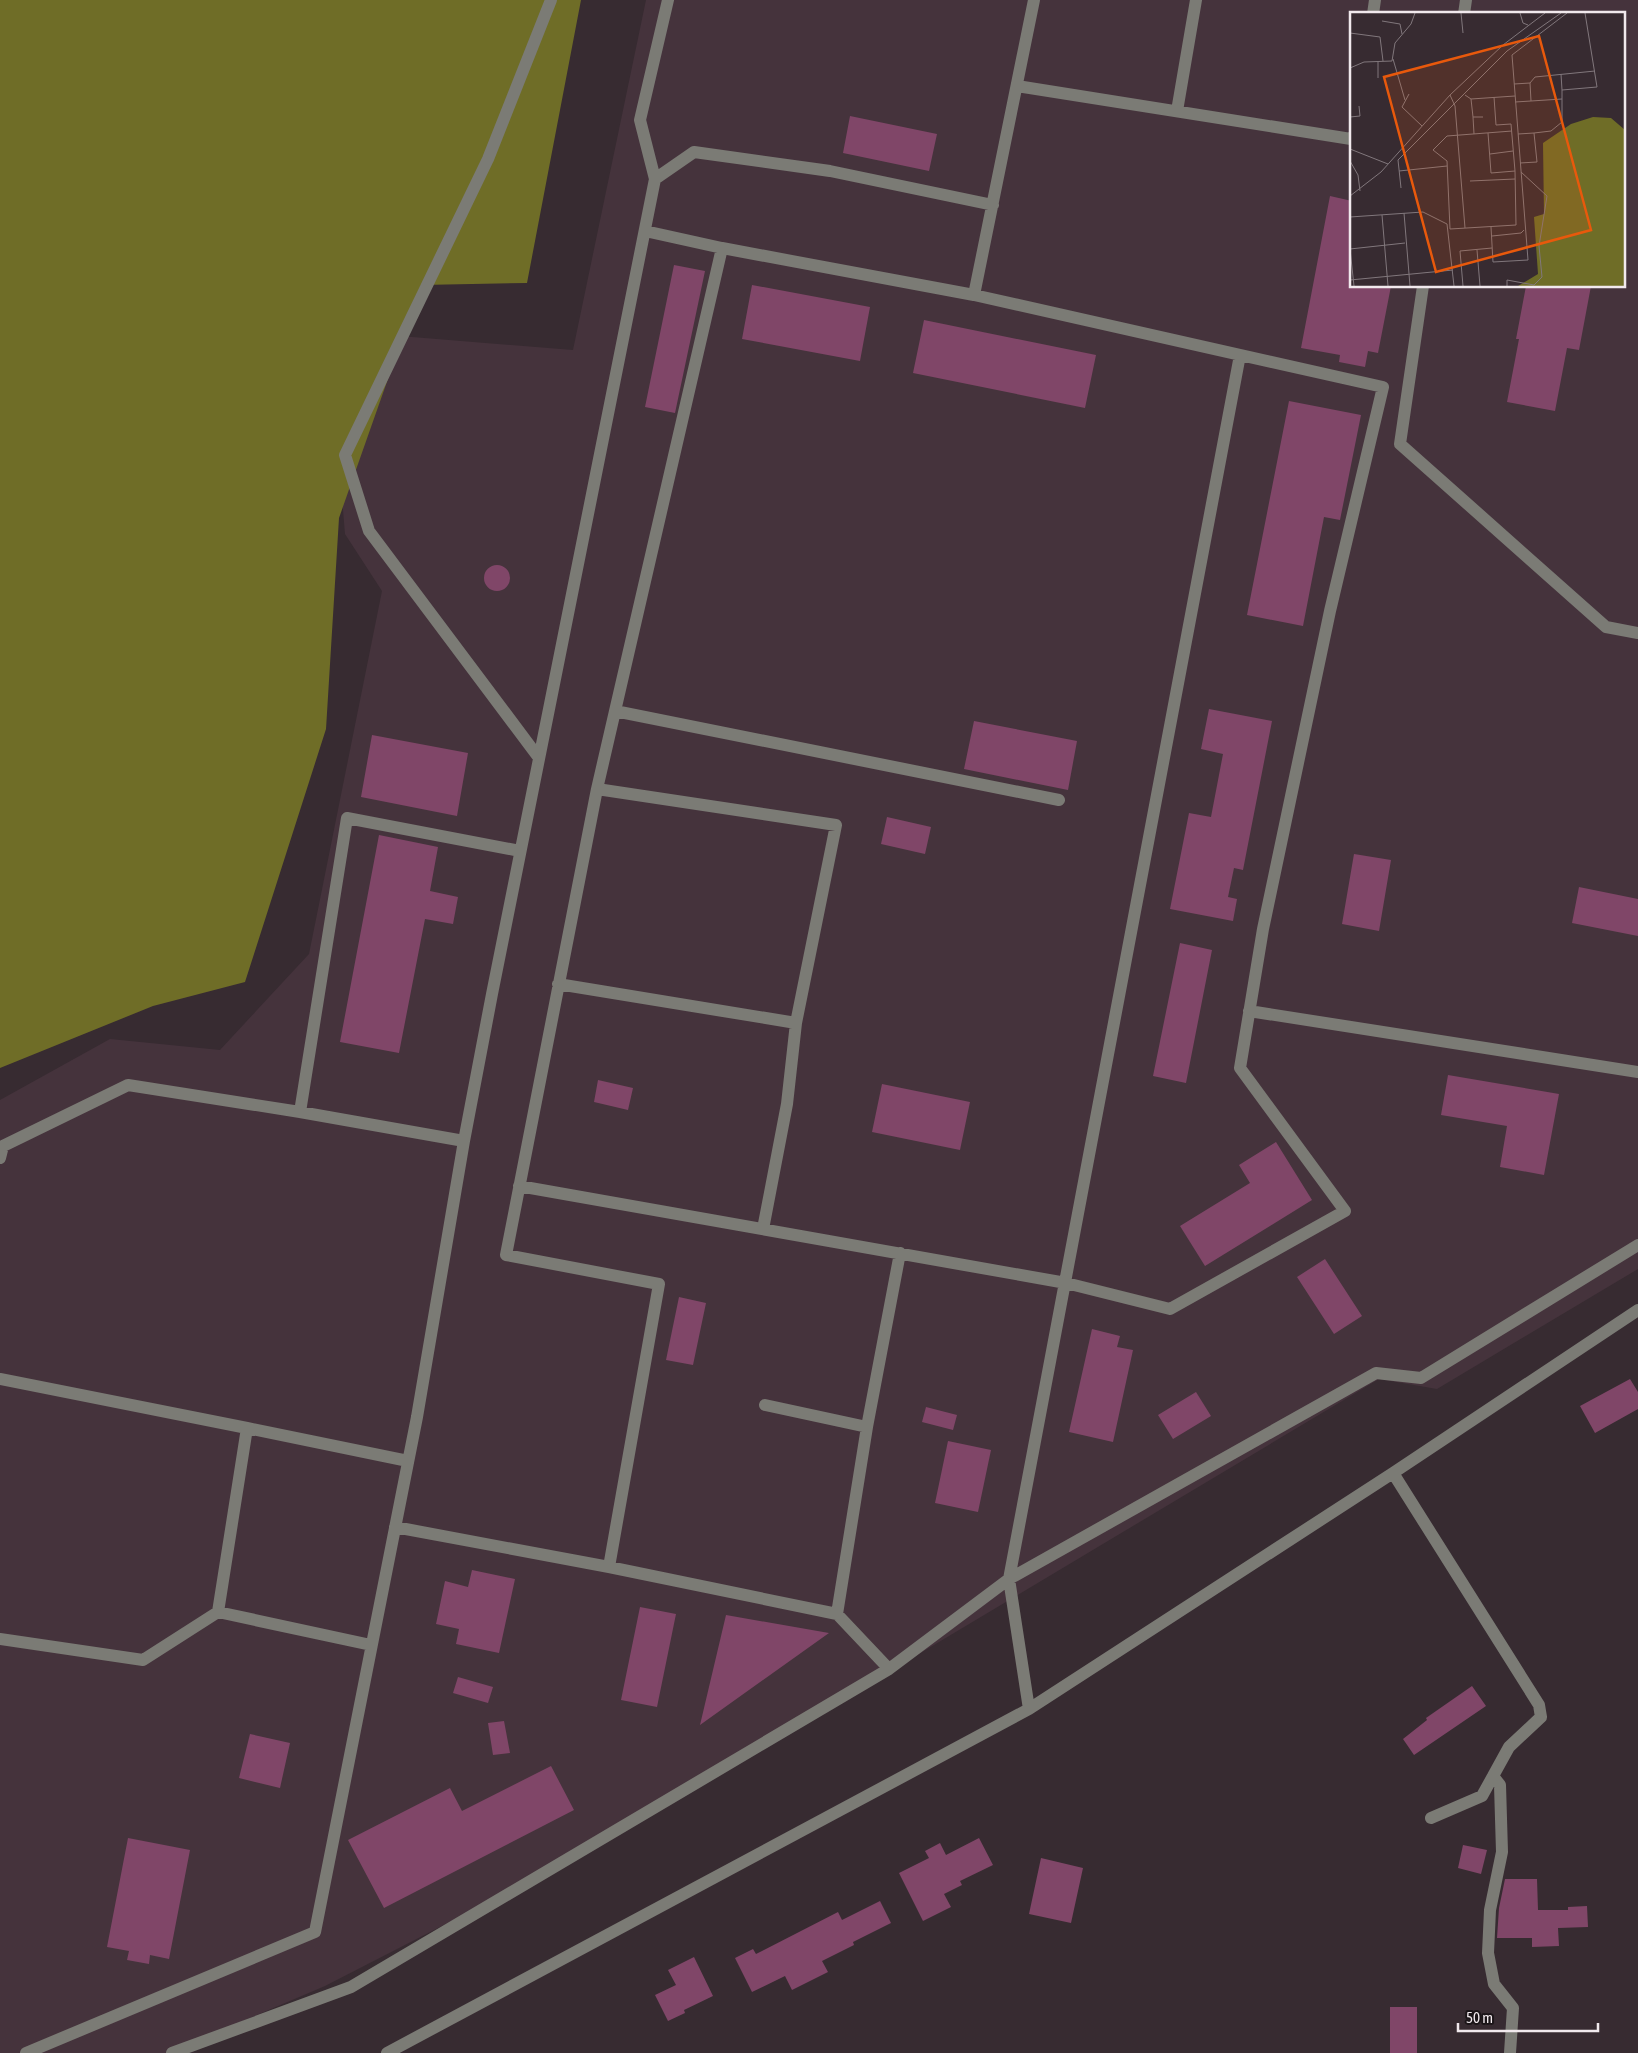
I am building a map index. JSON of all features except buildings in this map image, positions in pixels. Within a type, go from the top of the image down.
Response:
[{"type":"street","points":[[539,758],[369,531],[345,455],[488,159],[551,0]]},
{"type":"street","points":[[26,2053],[315,1932],[408,1461],[464,1141],[520,851],[655,179],[640,120],[668,0]]},
{"type":"street","points":[[974,294],[1018,86],[1034,0]]},
{"type":"street","points":[[1177,112],[1196,0]]},
{"type":"street","points":[[1018,86],[1350,139]]},
{"type":"street","points":[[655,179],[694,152],[830,171],[993,205]]},
{"type":"street","points":[[519,1186],[1066,1283],[1170,1310],[1345,1211],[1240,1068],[1263,929],[1328,621],[1383,387],[974,294],[722,248],[644,231]]},
{"type":"street","points":[[609,1566],[660,1284],[506,1255],[596,789],[722,248]]},
{"type":"street","points":[[1424,288],[1400,444],[1606,627],[1638,633]]},
{"type":"street","points":[[1029,1709],[1009,1579],[1240,355]]},
{"type":"street","points":[[615,711],[1059,800]]},
{"type":"street","points":[[596,789],[836,825],[796,1023],[787,1104],[763,1229]]},
{"type":"street","points":[[300,1112],[347,818],[520,851]]},
{"type":"street","points":[[558,984],[796,1023]]},
{"type":"street","points":[[1250,1011],[1638,1072]]},
{"type":"street","points":[[0,1158],[3,1146],[128,1086],[300,1112],[464,1141]]},
{"type":"street","points":[[172,2053],[351,1987],[889,1669],[1009,1579],[1376,1374],[1421,1378],[1638,1245]]},
{"type":"street","points":[[837,1614],[867,1427],[900,1253]]},
{"type":"street","points":[[387,2053],[1029,1709],[1393,1473],[1638,1310]]},
{"type":"street","points":[[0,1379],[408,1461]]},
{"type":"street","points":[[766,1405],[867,1427]]},
{"type":"street","points":[[218,1612],[247,1428]]},
{"type":"street","points":[[1393,1473],[1539,1706],[1541,1717],[1508,1747],[1482,1796],[1431,1818]]},
{"type":"street","points":[[395,1526],[609,1566],[837,1614],[889,1669]]},
{"type":"street","points":[[0,1639],[143,1660],[218,1612],[370,1646]]},
{"type":"street","points":[[1493,1776],[1500,1785],[1502,1852],[1490,1910],[1488,1953],[1494,1984],[1514,2008],[1510,2053]]},
{"type":"shaded area","points":[[0,0],[581,0],[527,283],[421,285],[339,518],[326,729],[245,982],[153,1006],[0,1068]]},
{"type":"shaded area","points":[[646,0],[1638,0],[1638,1269],[1437,1389],[1379,1379],[594,1848],[325,1986],[168,2053],[0,2053],[0,1100],[110,1039],[220,1050],[309,954],[382,591],[345,534],[338,450],[400,336],[573,350]]}]
